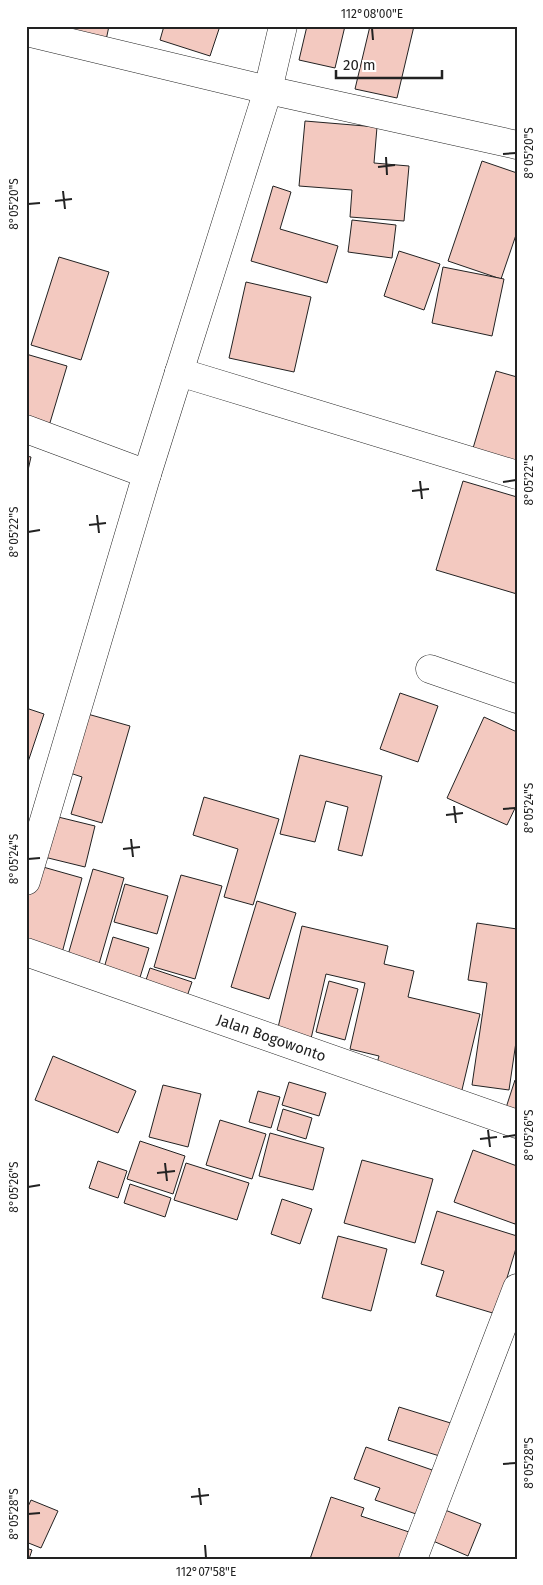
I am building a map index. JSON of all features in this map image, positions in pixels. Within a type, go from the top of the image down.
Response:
[{"type":"street","points":[[26,881],[147,474],[268,90],[283,26]]},
{"type":"street","points":[[26,32],[268,90],[517,145]]},
{"type":"street","points":[[179,372],[517,475]]},
{"type":"street","points":[[26,428],[147,474]]},
{"type":"street","points":[[430,669],[517,699]]},
{"type":"street","name":"Jalan Bogowonto","points":[[26,952],[517,1124]]},
{"type":"street","points":[[413,1559],[517,1288]]},
{"type":"building","points":[[67,26],[109,26],[105,45],[65,37]]},
{"type":"building","points":[[164,26],[220,26],[210,56],[160,40]]},
{"type":"building","points":[[307,26],[345,26],[335,68],[299,60]]},
{"type":"building","points":[[370,26],[414,26],[397,98],[355,89]]},
{"type":"building","points":[[305,121],[377,127],[374,163],[409,166],[404,221],[350,217],[352,190],[299,186]]},
{"type":"building","points":[[482,161],[517,173],[517,232],[501,279],[448,261]]},
{"type":"building","points":[[273,186],[291,192],[280,229],[338,246],[327,283],[251,261]]},
{"type":"building","points":[[352,220],[396,225],[392,258],[348,252]]},
{"type":"building","points":[[399,251],[440,264],[424,310],[384,296]]},
{"type":"building","points":[[59,257],[109,272],[81,360],[31,345]]},
{"type":"building","points":[[443,267],[504,279],[492,336],[432,323]]},
{"type":"building","points":[[246,282],[311,297],[294,372],[229,358]]},
{"type":"building","points":[[26,354],[67,366],[49,426],[26,419]]},
{"type":"building","points":[[496,371],[517,377],[517,469],[471,455]]},
{"type":"building","points":[[26,456],[31,457],[26,479]]},
{"type":"building","points":[[463,481],[517,497],[517,594],[436,570]]},
{"type":"building","points":[[400,693],[438,706],[418,762],[380,749]]},
{"type":"building","points":[[26,708],[44,714],[26,768]]},
{"type":"building","points":[[84,713],[130,726],[102,823],[71,814],[82,777],[67,772]]},
{"type":"building","points":[[484,717],[517,732],[517,804],[507,825],[447,798]]},
{"type":"building","points":[[300,755],[382,776],[362,856],[338,850],[348,807],[326,801],[315,842],[280,834]]},
{"type":"building","points":[[204,797],[279,819],[253,905],[224,897],[238,849],[193,835]]},
{"type":"building","points":[[50,815],[95,826],[85,867],[40,856]]},
{"type":"building","points":[[36,865],[82,878],[62,953],[26,943],[26,899]]},
{"type":"building","points":[[93,869],[124,878],[99,964],[68,955]]},
{"type":"building","points":[[181,875],[222,886],[195,979],[154,967]]},
{"type":"building","points":[[125,884],[168,896],[157,934],[114,922]]},
{"type":"building","points":[[257,901],[296,913],[269,999],[231,987]]},
{"type":"building","points":[[477,923],[517,929],[517,1035],[509,1090],[472,1085],[487,983],[468,980]]},
{"type":"building","points":[[302,926],[388,946],[384,964],[414,971],[408,997],[480,1014],[461,1094],[374,1074],[379,1056],[350,1049],[365,983],[326,974],[310,1043],[276,1036]]},
{"type":"building","points":[[113,937],[149,948],[138,984],[102,975]]},
{"type":"building","points":[[150,968],[192,982],[184,1005],[142,992]]},
{"type":"building","points":[[329,981],[358,989],[345,1040],[316,1032]]},
{"type":"building","points":[[53,1056],[136,1091],[118,1133],[35,1100]]},
{"type":"building","points":[[515,1080],[517,1080],[517,1122],[503,1117]]},
{"type":"building","points":[[289,1082],[326,1093],[319,1116],[282,1105]]},
{"type":"building","points":[[163,1085],[201,1094],[188,1147],[149,1137]]},
{"type":"building","points":[[258,1091],[280,1097],[271,1128],[249,1122]]},
{"type":"building","points":[[283,1109],[312,1118],[306,1139],[277,1130]]},
{"type":"building","points":[[220,1120],[266,1134],[252,1179],[206,1165]]},
{"type":"building","points":[[270,1133],[324,1148],[313,1190],[259,1176]]},
{"type":"building","points":[[140,1141],[185,1156],[173,1194],[127,1179]]},
{"type":"building","points":[[473,1150],[517,1166],[517,1218],[515,1224],[454,1202]]},
{"type":"building","points":[[362,1160],[433,1179],[415,1243],[344,1223]]},
{"type":"building","points":[[98,1161],[127,1171],[118,1198],[89,1188]]},
{"type":"building","points":[[186,1163],[249,1183],[237,1220],[174,1200]]},
{"type":"building","points":[[130,1184],[171,1198],[165,1217],[124,1203]]},
{"type":"building","points":[[282,1199],[312,1209],[300,1244],[271,1234]]},
{"type":"building","points":[[437,1211],[517,1236],[517,1245],[496,1314],[436,1296],[444,1271],[421,1264]]},
{"type":"building","points":[[338,1236],[387,1249],[371,1311],[322,1298]]},
{"type":"building","points":[[399,1407],[457,1425],[446,1458],[388,1440]]},
{"type":"building","points":[[366,1447],[438,1472],[422,1516],[375,1500],[380,1488],[354,1479]]},
{"type":"building","points":[[331,1497],[364,1508],[361,1516],[415,1534],[406,1559],[310,1559]]},
{"type":"building","points":[[31,1500],[58,1511],[41,1548],[26,1542],[26,1511]]},
{"type":"building","points":[[445,1510],[481,1524],[468,1556],[433,1541]]},
{"type":"building","points":[[26,1548],[32,1550],[29,1559],[26,1559]]}]
